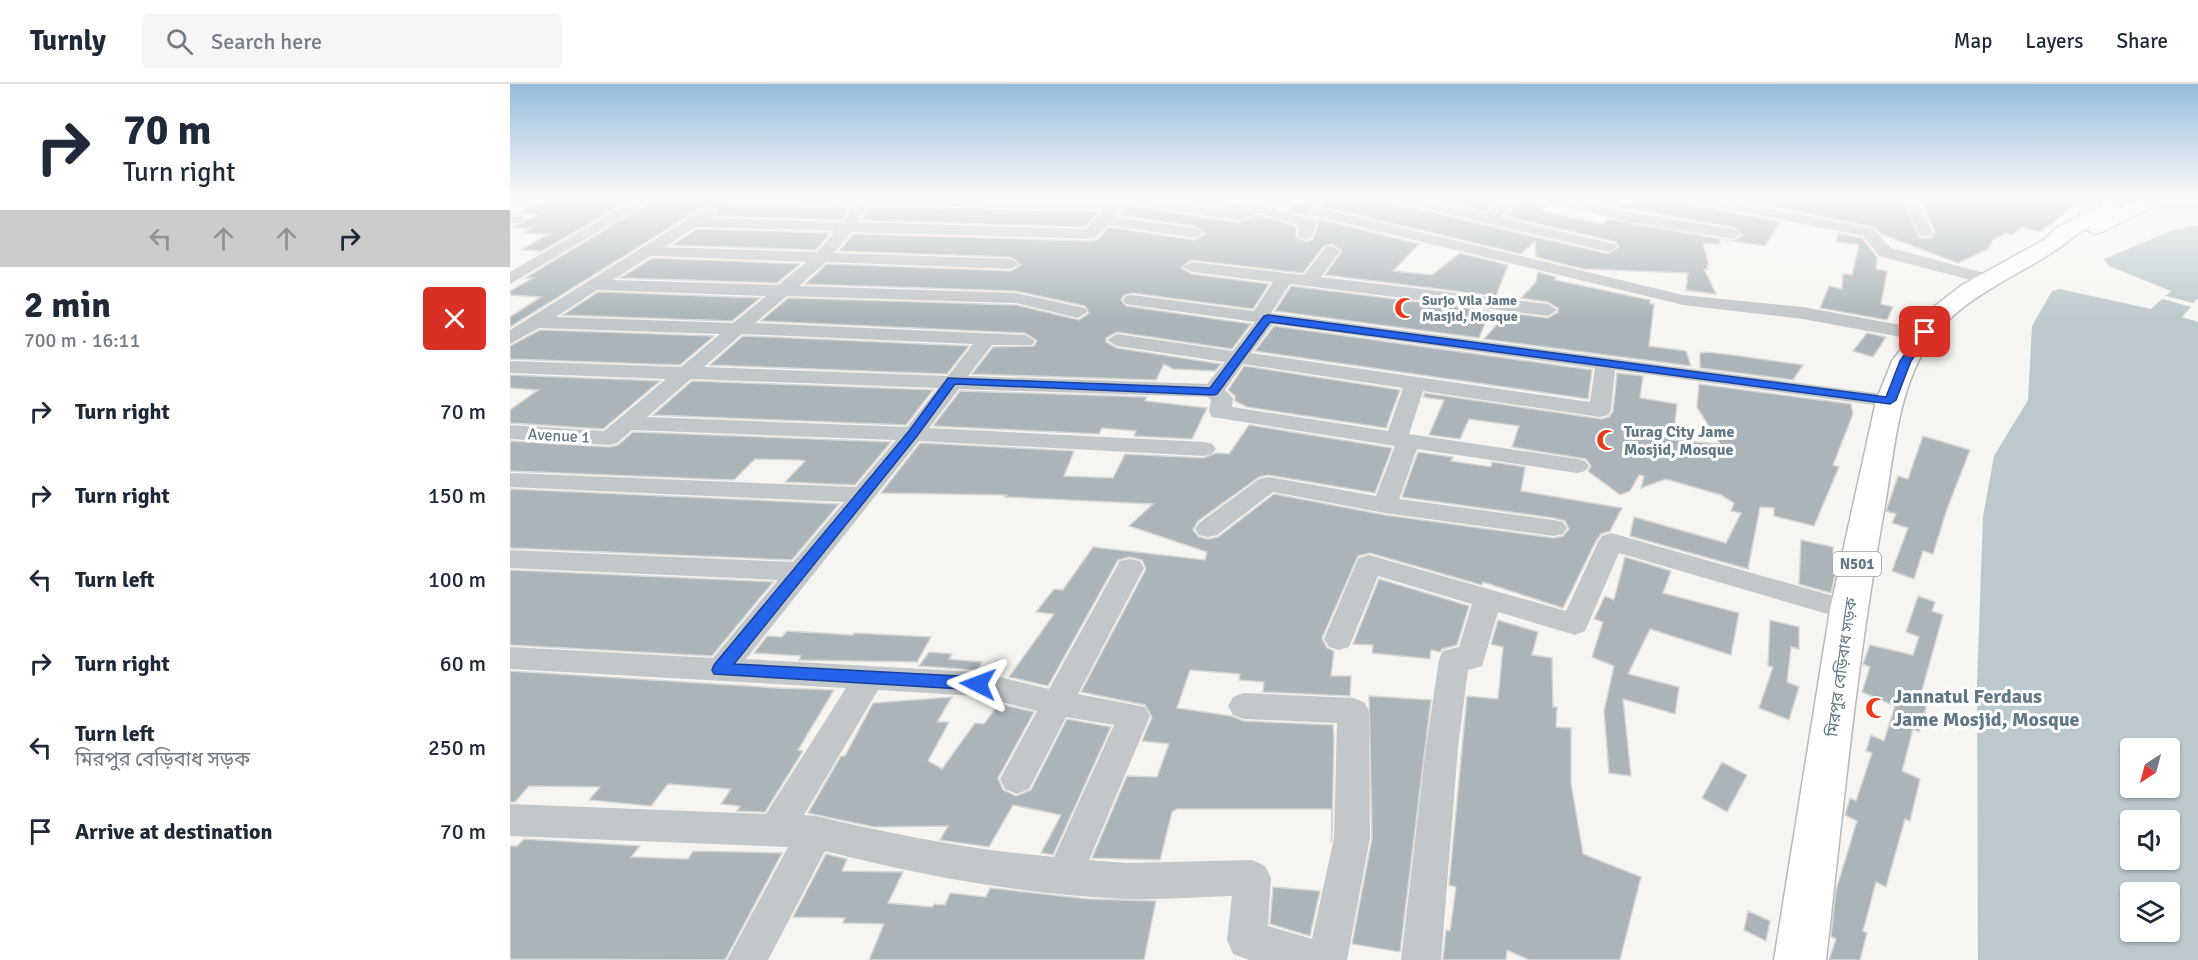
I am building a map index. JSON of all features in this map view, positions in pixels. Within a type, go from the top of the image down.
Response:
[{"type":"highway","name":"মিরপুর বেড়িবাধ সড়ক","points":[[1800,960],[1848,610],[1890,400],[1905,361],[1922,335],[1943,311],[1986,279],[2051,244],[2057,238]]},
{"type":"highway","name":"N501","points":[[2051,244],[2071,238]]},
{"type":"street","points":[[510,279],[580,238]]},
{"type":"street","points":[[510,338],[668,238]]},
{"type":"street","points":[[627,423],[742,328],[821,258],[838,238]]},
{"type":"street","points":[[1426,238],[1683,300],[1740,305],[1862,322],[1922,335]]},
{"type":"street","points":[[1454,244],[1462,238]]},
{"type":"street","points":[[1570,238],[1609,247]]},
{"type":"street","points":[[1584,276],[1615,238]]},
{"type":"street","points":[[1873,238],[1885,252],[1986,279]]},
{"type":"street","points":[[1308,282],[1332,250]]},
{"type":"street","points":[[647,251],[1011,264]]},
{"type":"street","points":[[1192,267],[1548,310]]},
{"type":"street","points":[[1213,392],[1238,358],[1284,279]]},
{"type":"street","points":[[593,285],[1016,298],[1078,312]]},
{"type":"street","points":[[1132,300],[1890,400]]},
{"type":"street","points":[[536,322],[742,328],[1025,341]]},
{"type":"street","points":[[720,670],[913,434],[986,340]]},
{"type":"street","points":[[1117,340],[1600,410],[1606,363]]},
{"type":"street","points":[[510,367],[1213,392],[1222,398],[1220,412],[1577,466]]},
{"type":"street","points":[[1384,505],[1415,384]]},
{"type":"street","points":[[627,423],[1050,439],[1204,449]]},
{"type":"street","name":"Avenue 1","points":[[510,432],[609,438],[627,423]]},
{"type":"street","points":[[510,480],[861,495]]},
{"type":"street","points":[[1208,529],[1268,484],[1384,505],[1554,528]]},
{"type":"street","points":[[1340,639],[1369,564],[1575,624],[1611,542],[1848,610]]},
{"type":"street","points":[[510,559],[798,572]]},
{"type":"street","points":[[1017,779],[1130,568]]},
{"type":"street","points":[[1421,960],[1442,747],[1454,659],[1471,658],[1487,600]]},
{"type":"street","points":[[510,658],[978,684],[1057,703],[1134,716],[1064,876]]},
{"type":"street","points":[[775,831],[869,678]]},
{"type":"street","points":[[1244,705],[1353,711],[1352,838],[1328,960]]},
{"type":"street","points":[[510,820],[816,832],[902,854],[1002,870],[1127,881],[1252,878],[1247,940],[1317,960]]},
{"type":"street","points":[[747,960],[816,832]]},
{"type":"shaded area","points":[[2154,238],[2198,238],[2198,960],[1978,960],[1977,685],[1983,517],[1994,456],[2028,400],[2032,326],[2052,291],[2060,289],[2151,309],[2171,291],[2109,266],[2104,259]]},
{"type":"pier","points":[[2163,295],[2193,303],[2198,298],[2198,322],[2182,317],[2191,307],[2159,298]]},
{"type":"building","points":[[542,238],[565,238],[537,254],[539,251],[521,250]]},
{"type":"building","points":[[591,238],[653,238],[510,327],[510,317],[541,297],[510,295],[510,291],[533,278],[525,278]]},
{"type":"building","points":[[683,238],[826,238],[816,250],[672,245]]},
{"type":"building","points":[[850,238],[1090,241],[1099,238],[1181,238],[1195,240],[1199,238],[1298,238],[1306,242],[1313,239],[1394,238],[1419,244],[1393,271],[1432,275],[1460,253],[1508,265],[1496,296],[1325,275],[1342,251],[1332,244],[1324,246],[1303,273],[1191,260],[1181,268],[1192,274],[1269,284],[1253,309],[1132,293],[1124,295],[1121,300],[1126,306],[1251,324],[1232,349],[1117,332],[1106,338],[1106,342],[1117,348],[1221,364],[1215,371],[1173,369],[1164,364],[1156,380],[972,374],[993,347],[1034,346],[1037,341],[1025,333],[761,321],[788,298],[1016,305],[1079,320],[1089,313],[1085,306],[1016,291],[805,284],[827,264],[1011,271],[1021,265],[1011,257],[839,251]]},
{"type":"building","points":[[1453,238],[1540,238],[1608,254],[1619,247],[1616,242],[1598,238],[1715,238],[1733,241],[1738,238],[1770,238],[1765,246],[1719,239],[1720,244],[1703,243],[1709,265],[1707,265],[1708,269],[1704,269],[1716,294],[1686,290],[1688,273],[1583,269],[1536,257],[1535,241],[1521,254]]},
{"type":"building","points":[[1837,238],[1862,238],[1877,257],[1876,269],[1887,271],[1881,304],[1893,307],[1887,320],[1820,308],[1829,286],[1842,289],[1843,274],[1852,275],[1859,245],[1837,242]]},
{"type":"building","points":[[1891,238],[1997,238],[1988,249],[1958,263]]},
{"type":"building","points":[[652,258],[800,264],[777,283],[620,278]]},
{"type":"building","points":[[1538,272],[1556,277],[1555,280],[1650,300],[1650,304],[1654,304],[1649,346],[1686,351],[1691,366],[1484,339],[1507,313],[1548,318],[1558,312],[1558,308],[1548,302],[1521,298],[1536,282]]},
{"type":"building","points":[[1291,286],[1490,311],[1479,338],[1275,311]]},
{"type":"building","points":[[598,292],[760,298],[732,321],[563,315]]},
{"type":"building","points":[[1274,326],[1592,370],[1588,399],[1255,351]]},
{"type":"building","points":[[540,330],[714,336],[680,365],[510,359],[510,346]]},
{"type":"building","points":[[1867,333],[1886,337],[1873,357],[1853,351]]},
{"type":"building","points":[[743,336],[969,346],[947,374],[710,365]]},
{"type":"building","points":[[1700,353],[1803,365],[1793,380],[1700,368]]},
{"type":"building","points":[[1244,366],[1400,390],[1386,428],[1247,407],[1235,401],[1235,396],[1228,390]]},
{"type":"building","points":[[1617,373],[1643,376],[1640,398],[1677,404],[1673,440],[1720,444],[1697,407],[1699,384],[1851,404],[1853,414],[1833,465],[1839,467],[1814,526],[1774,516],[1774,508],[1760,507],[1748,569],[1630,536],[1634,517],[1726,543],[1741,513],[1731,511],[1734,503],[1721,495],[1666,479],[1641,488],[1644,476],[1639,475],[1630,491],[1620,495],[1588,471],[1591,466],[1586,459],[1512,447],[1519,426],[1469,419],[1460,439],[1429,435],[1444,400],[1423,397],[1425,393],[1601,419],[1609,417],[1613,411]]},
{"type":"building","points":[[510,375],[660,381],[603,429],[510,423],[510,410],[538,390],[510,388]]},
{"type":"building","points":[[692,381],[933,390],[906,425],[653,415]]},
{"type":"building","points":[[960,391],[1147,397],[1145,401],[1207,408],[1192,439],[1134,436],[1136,431],[1102,428],[1099,434],[933,426]]},
{"type":"building","points":[[1249,425],[1392,448],[1375,493],[1268,475],[1259,477],[1198,521],[1193,530],[1199,537],[1208,539],[1218,537],[1274,494],[1385,515],[1554,538],[1563,536],[1569,529],[1565,521],[1554,518],[1402,497],[1418,452],[1453,457],[1451,461],[1491,467],[1492,462],[1525,467],[1521,491],[1622,508],[1610,531],[1601,534],[1596,541],[1563,608],[1483,582],[1482,585],[1370,553],[1358,556],[1322,638],[1327,648],[1334,651],[1331,676],[1351,676],[1350,696],[1263,692],[1264,682],[1239,680],[1240,674],[1190,670],[1177,708],[1231,716],[1244,721],[1333,725],[1334,739],[1332,838],[1331,842],[1332,809],[1177,809],[1172,812],[1160,860],[1092,858],[1127,776],[1157,777],[1169,744],[1142,741],[1152,717],[1145,705],[1081,692],[1146,569],[1142,560],[1130,557],[1118,560],[1048,686],[1009,677],[1054,614],[1036,612],[1054,589],[1063,590],[1093,547],[1205,560],[1207,552],[1129,526],[1153,504],[1005,497],[1007,495],[881,493],[920,443],[1074,451],[1064,476],[1113,478],[1125,454],[1204,458],[1216,453],[1229,454]]},
{"type":"building","points":[[633,432],[891,442],[855,485],[785,482],[805,461],[799,460],[755,459],[734,480],[510,471],[510,441],[609,447],[618,445]]},
{"type":"building","points":[[1923,436],[1970,450],[1947,509],[1933,554],[1923,551],[1914,579],[1892,571],[1908,528],[1892,523],[1896,514],[1886,511],[1898,476],[1908,479]]},
{"type":"building","points":[[510,489],[839,504],[792,560],[510,548]]},
{"type":"building","points":[[1801,540],[1833,547],[1833,574],[1835,575],[1831,593],[1799,584]]},
{"type":"building","points":[[1625,557],[1671,571],[1663,593],[1739,613],[1731,655],[1650,629],[1628,674],[1679,687],[1675,714],[1623,699],[1631,776],[1609,773],[1604,711],[1614,666],[1592,657],[1603,622],[1594,619],[1605,596],[1614,600]]},
{"type":"building","points":[[510,570],[773,582],[712,656],[510,645]]},
{"type":"building","points":[[1379,579],[1469,606],[1457,645],[1442,649],[1440,652],[1431,650],[1430,659],[1372,653],[1373,645],[1353,644]]},
{"type":"building","points":[[1918,596],[1935,602],[1932,611],[1943,615],[1920,697],[1928,700],[1919,732],[1913,729],[1902,771],[1920,779],[1910,821],[1905,819],[1886,887],[1876,882],[1863,931],[1867,933],[1860,960],[1829,960],[1836,939],[1831,936],[1836,890],[1857,821],[1845,815],[1850,798],[1856,801],[1872,753],[1866,751],[1871,735],[1884,741],[1895,706],[1862,692],[1870,667],[1863,664],[1870,645],[1913,655],[1919,637],[1906,632]]},
{"type":"building","points":[[1498,620],[1538,632],[1532,655],[1552,658],[1553,707],[1557,707],[1556,727],[1571,728],[1571,783],[1583,854],[1641,877],[1620,960],[1529,960],[1507,950],[1506,960],[1443,960],[1446,930],[1450,931],[1456,887],[1449,885],[1467,696],[1498,699],[1503,647],[1491,644]]},
{"type":"building","points":[[1770,620],[1799,627],[1799,649],[1791,647],[1787,682],[1799,687],[1789,720],[1759,708],[1773,667],[1768,666]]},
{"type":"building","points":[[787,631],[931,637],[917,662],[799,660],[801,656],[754,653],[767,636],[782,637]]},
{"type":"building","points":[[929,652],[952,654],[949,659],[982,662],[977,670],[919,666]]},
{"type":"building","points":[[510,671],[834,690],[798,750],[803,751],[765,812],[737,811],[740,806],[721,804],[731,789],[668,784],[651,806],[589,800],[600,787],[529,786],[515,802],[510,802]]},
{"type":"building","points":[[1369,696],[1431,700],[1400,952],[1352,944],[1372,838]]},
{"type":"building","points":[[952,697],[937,722],[949,722],[928,761],[942,769],[975,723],[984,724],[999,704],[1034,712],[998,778],[1003,790],[1016,796],[1031,790],[1067,719],[1111,727],[1053,855],[1041,853],[1061,815],[1013,805],[989,847],[940,840],[948,826],[874,827],[808,813],[841,756],[845,756],[873,703]]},
{"type":"building","points":[[1722,762],[1747,775],[1727,812],[1702,798]]},
{"type":"building","points":[[524,839],[640,846],[631,857],[688,859],[693,851],[782,853],[725,960],[510,959],[510,846],[517,846]]},
{"type":"building","points":[[826,854],[847,859],[842,871],[903,872],[888,903],[932,907],[934,904],[945,905],[950,893],[986,897],[990,888],[1089,899],[1156,901],[1144,960],[869,960],[884,924],[843,923],[845,918],[793,917]]},
{"type":"building","points":[[1273,887],[1320,891],[1310,936],[1270,924]]},
{"type":"building","points":[[1748,911],[1770,921],[1766,941],[1744,930]]},
{"type":"place","name":"Surjo Vila Jame Masjid, Mosque","points":[[1405,308]]},
{"type":"place","name":"Turag City Jame Mosjid, Mosque","points":[[1607,440]]},
{"type":"place","name":"Jannatul Ferdaus Jame Mosjid, Mosque","points":[[1876,708]]},
{"type":"route","points":[[978,684],[720,670],[913,434],[952,381],[1213,392],[1268,318],[1890,400],[1905,361],[1925,332]]}]
